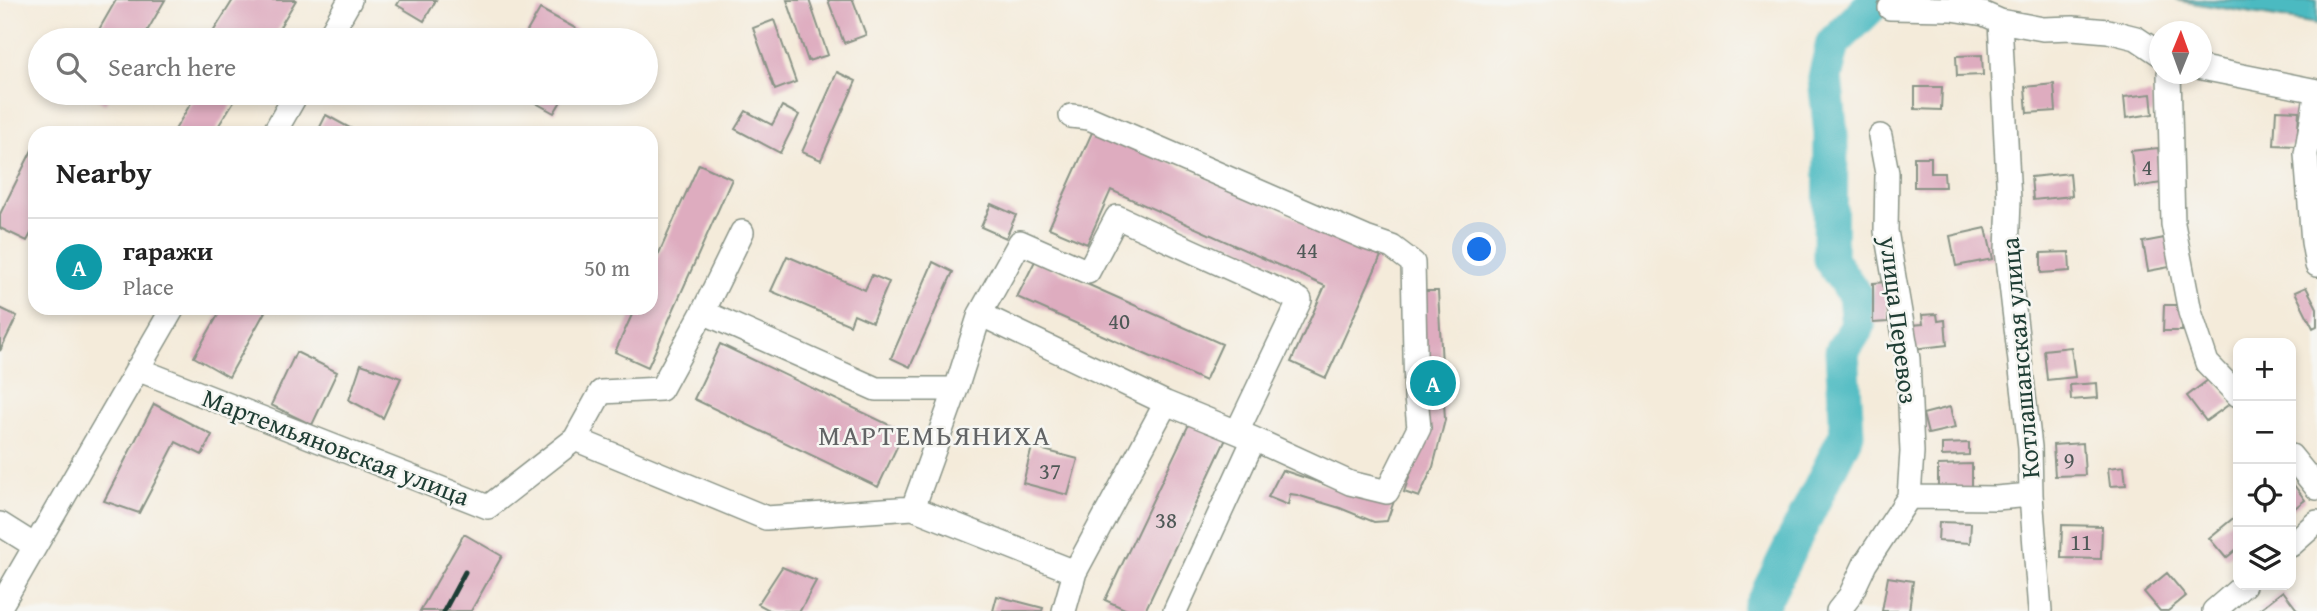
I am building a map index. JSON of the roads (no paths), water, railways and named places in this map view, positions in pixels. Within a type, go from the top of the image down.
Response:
[{"type":"street","points":[[334,28],[351,0]]},
{"type":"street","points":[[1889,8],[1983,12],[2043,29],[2108,31],[2136,38],[2149,47]]},
{"type":"street","name":"Котлашанская улица","points":[[1983,12],[2010,201],[2007,250],[2030,447],[2040,611]]},
{"type":"street","points":[[2212,70],[2317,91],[2306,154],[2317,265]]},
{"type":"street","points":[[2169,84],[2173,224],[2190,312],[2207,363],[2233,390]]},
{"type":"street","points":[[278,126],[290,105]]},
{"type":"street","points":[[980,314],[1166,403],[1350,483],[1387,492],[1419,428],[1413,263],[1392,247],[1089,118],[1072,116]]},
{"type":"street","name":"улица Перевоз","points":[[1838,611],[1850,596],[1865,564],[1909,497],[1912,452],[1908,359],[1886,231],[1887,173],[1880,136]]},
{"type":"street","points":[[913,508],[980,314],[1020,242],[1088,272],[1116,217],[1300,300],[1175,611]]},
{"type":"street","points":[[742,232],[661,389],[601,392],[575,439],[766,518],[913,508],[1075,572]]},
{"type":"street","points":[[703,312],[876,389],[956,389]]},
{"type":"street","points":[[0,607],[169,315]]},
{"type":"street","name":"Мартемьяновская улица","points":[[137,369],[488,507],[575,439]]},
{"type":"street","points":[[1069,609],[1075,572],[1166,403]]},
{"type":"street","points":[[2296,462],[2317,488]]},
{"type":"street","points":[[1909,497],[1996,498],[2031,495]]},
{"type":"street","points":[[2296,541],[2317,522]]},
{"type":"street","points":[[0,524],[35,546]]},
{"type":"street","points":[[2214,611],[2238,590]]},
{"type":"water","points":[[2175,0],[2317,0],[2317,24]]},
{"type":"waterway","points":[[1759,611],[1847,433],[1842,351],[1858,326],[1855,295],[1830,259],[1831,134],[1825,78],[1833,43],[1877,0]]},
{"type":"railway","points":[[444,611],[465,572]]},
{"type":"place","name":"гаражи","points":[[1433,383]]},
{"type":"district","name":"МАРТЕМЬЯНИХА","points":[[935,435]]}]
